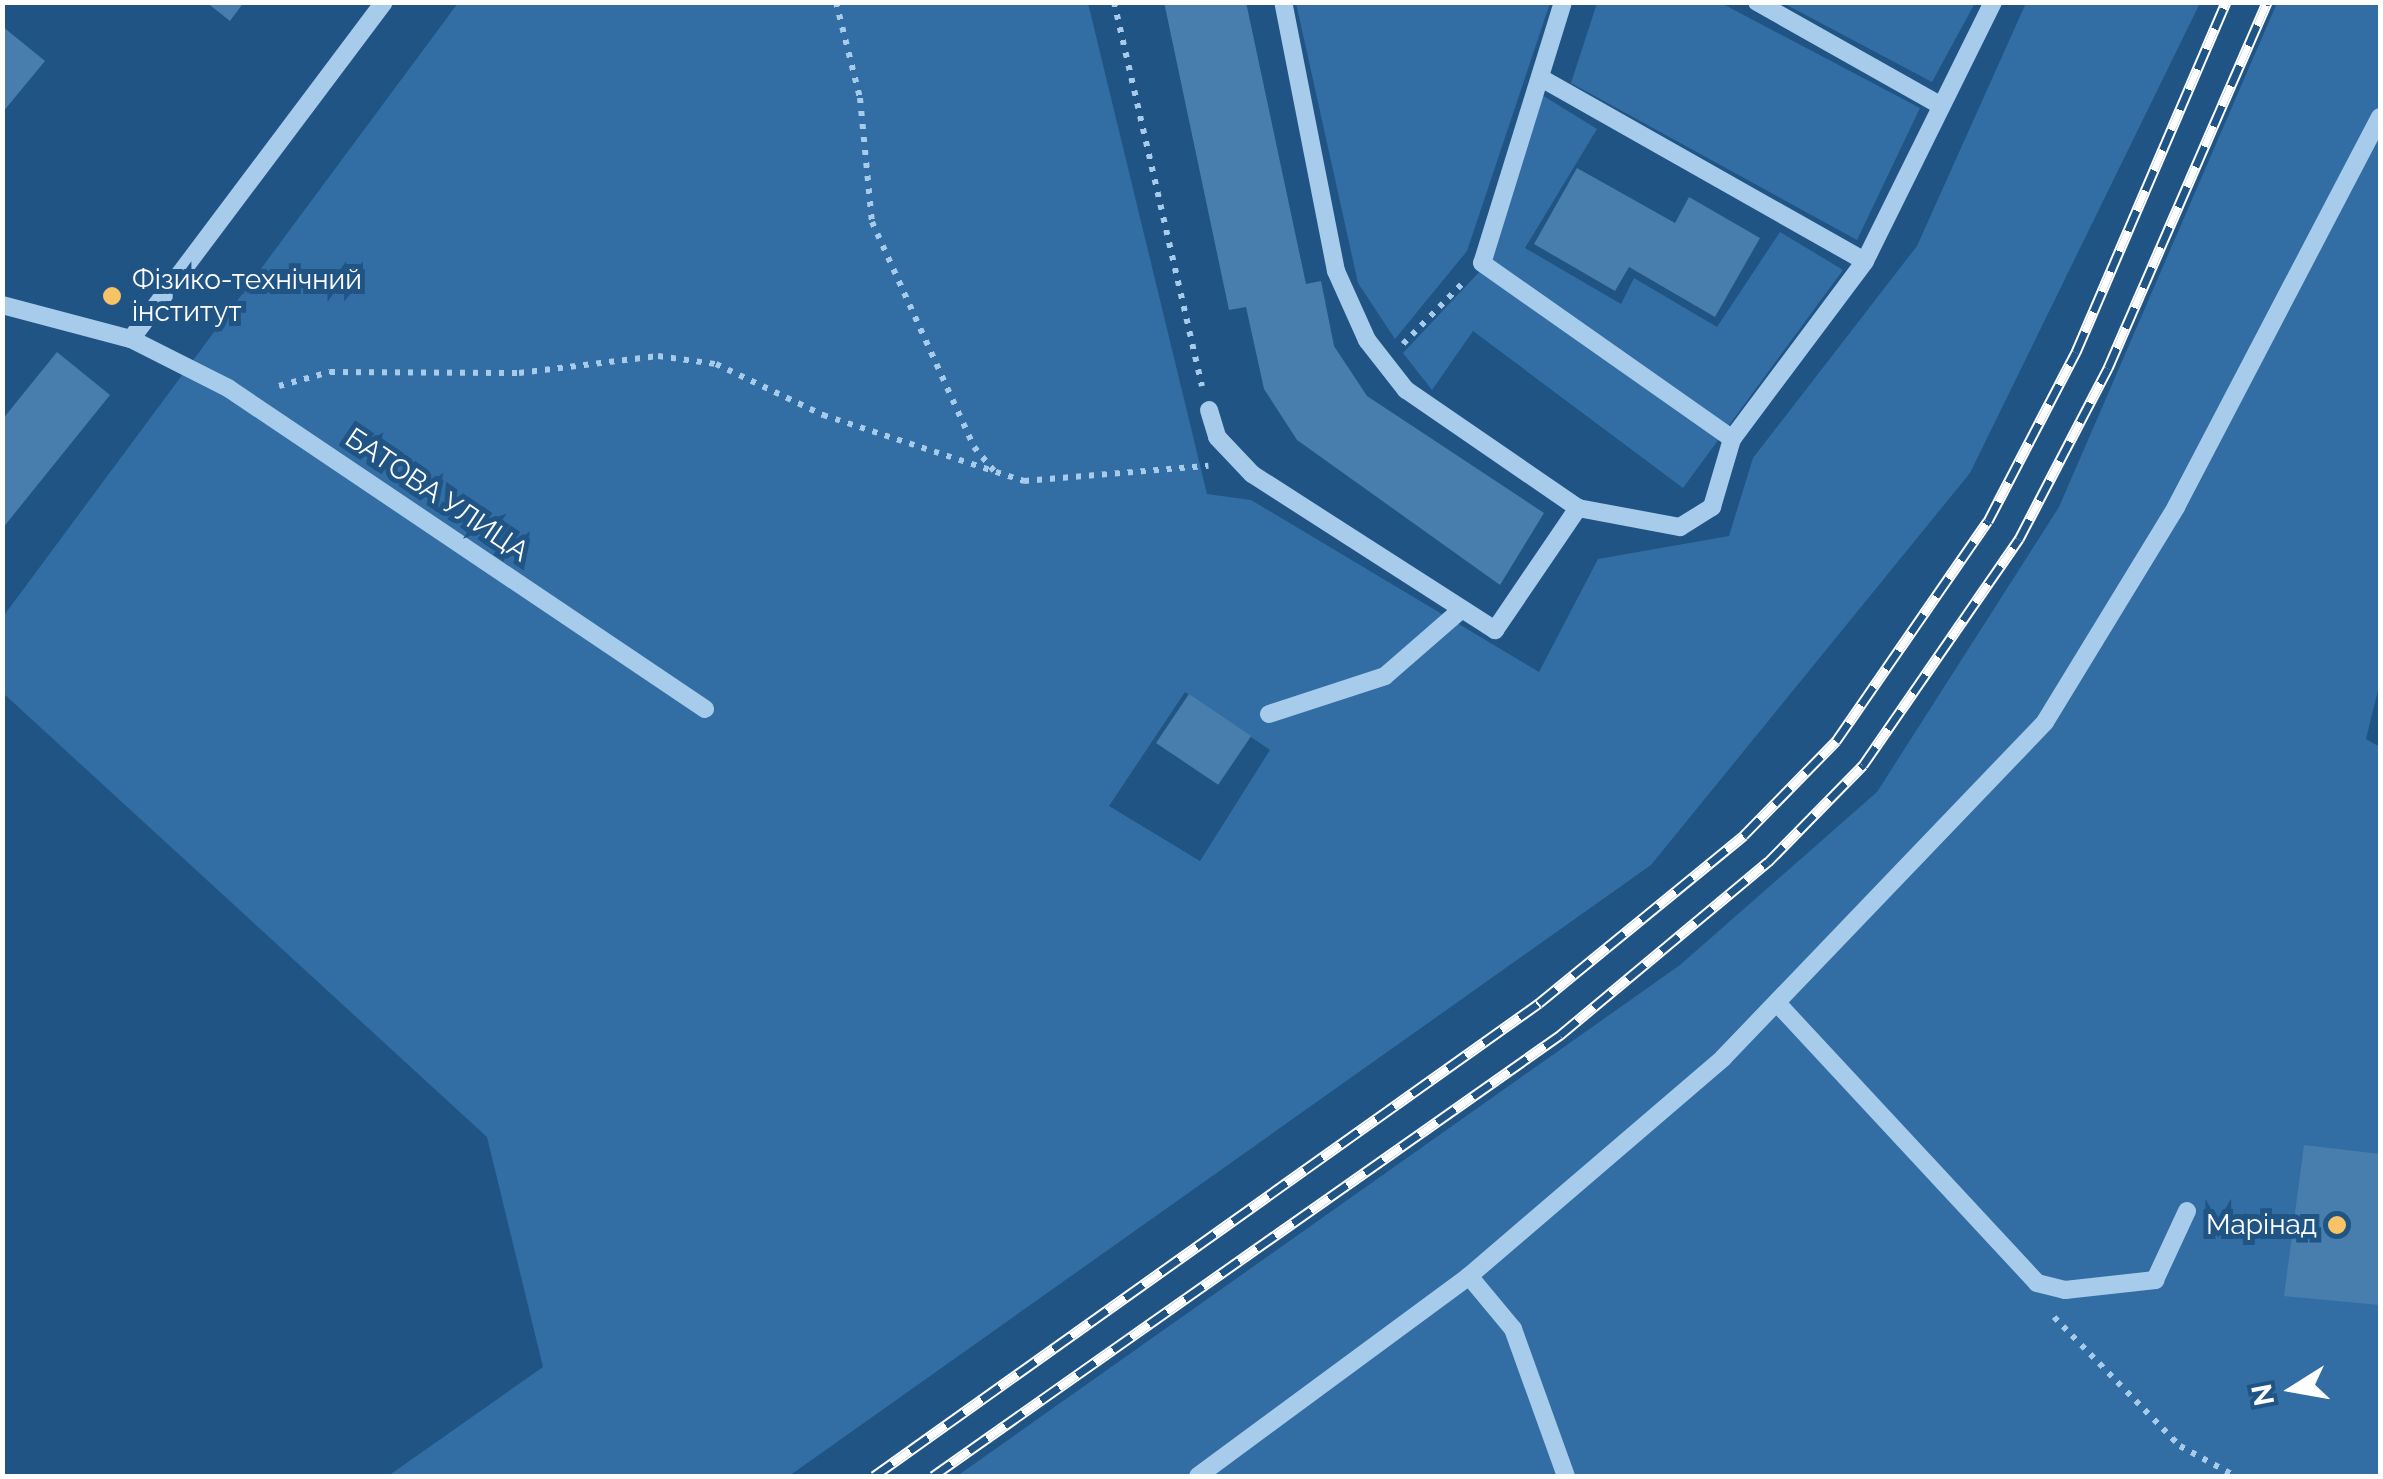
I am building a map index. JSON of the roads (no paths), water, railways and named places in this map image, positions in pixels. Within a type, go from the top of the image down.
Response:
[{"type":"lane","points":[[131,339],[384,2]]},
{"type":"lane","points":[[1283,2],[1336,272],[1385,363],[1406,390],[1578,508],[1680,526],[1712,508],[1732,439],[1865,260],[1993,2]]},
{"type":"lane","points":[[1564,2],[1482,264],[1732,439]]},
{"type":"lane","points":[[1757,2],[1940,105]]},
{"type":"lane","points":[[1540,78],[1865,260]]},
{"type":"lane","points":[[1198,1476],[1469,1276],[1777,1003],[2045,722],[2176,508],[2380,117]]},
{"type":"lane","name":"БАТОВА УЛИЦА","points":[[2,305],[131,339],[228,388],[705,709]]},
{"type":"lane","points":[[1208,410],[1234,459],[1495,630],[1578,508]]},
{"type":"lane","points":[[1268,714],[1384,676],[1462,609]]},
{"type":"lane","points":[[1777,1003],[2037,1283],[2064,1290],[2155,1280],[2187,1211]]},
{"type":"lane","points":[[1469,1276],[1513,1330],[1566,1476]]},
{"type":"railway","points":[[874,1476],[1539,1003],[1744,835],[1836,741],[1988,521],[2076,352],[2226,2]]},
{"type":"railway","points":[[933,1476],[1560,1035],[1768,862],[1863,765],[2019,539],[2108,368],[2267,2]]},
{"type":"place","name":"Фізико-технічний інститут","points":[[112,296]]},
{"type":"place","name":"Марінад","points":[[2337,1225]]}]
